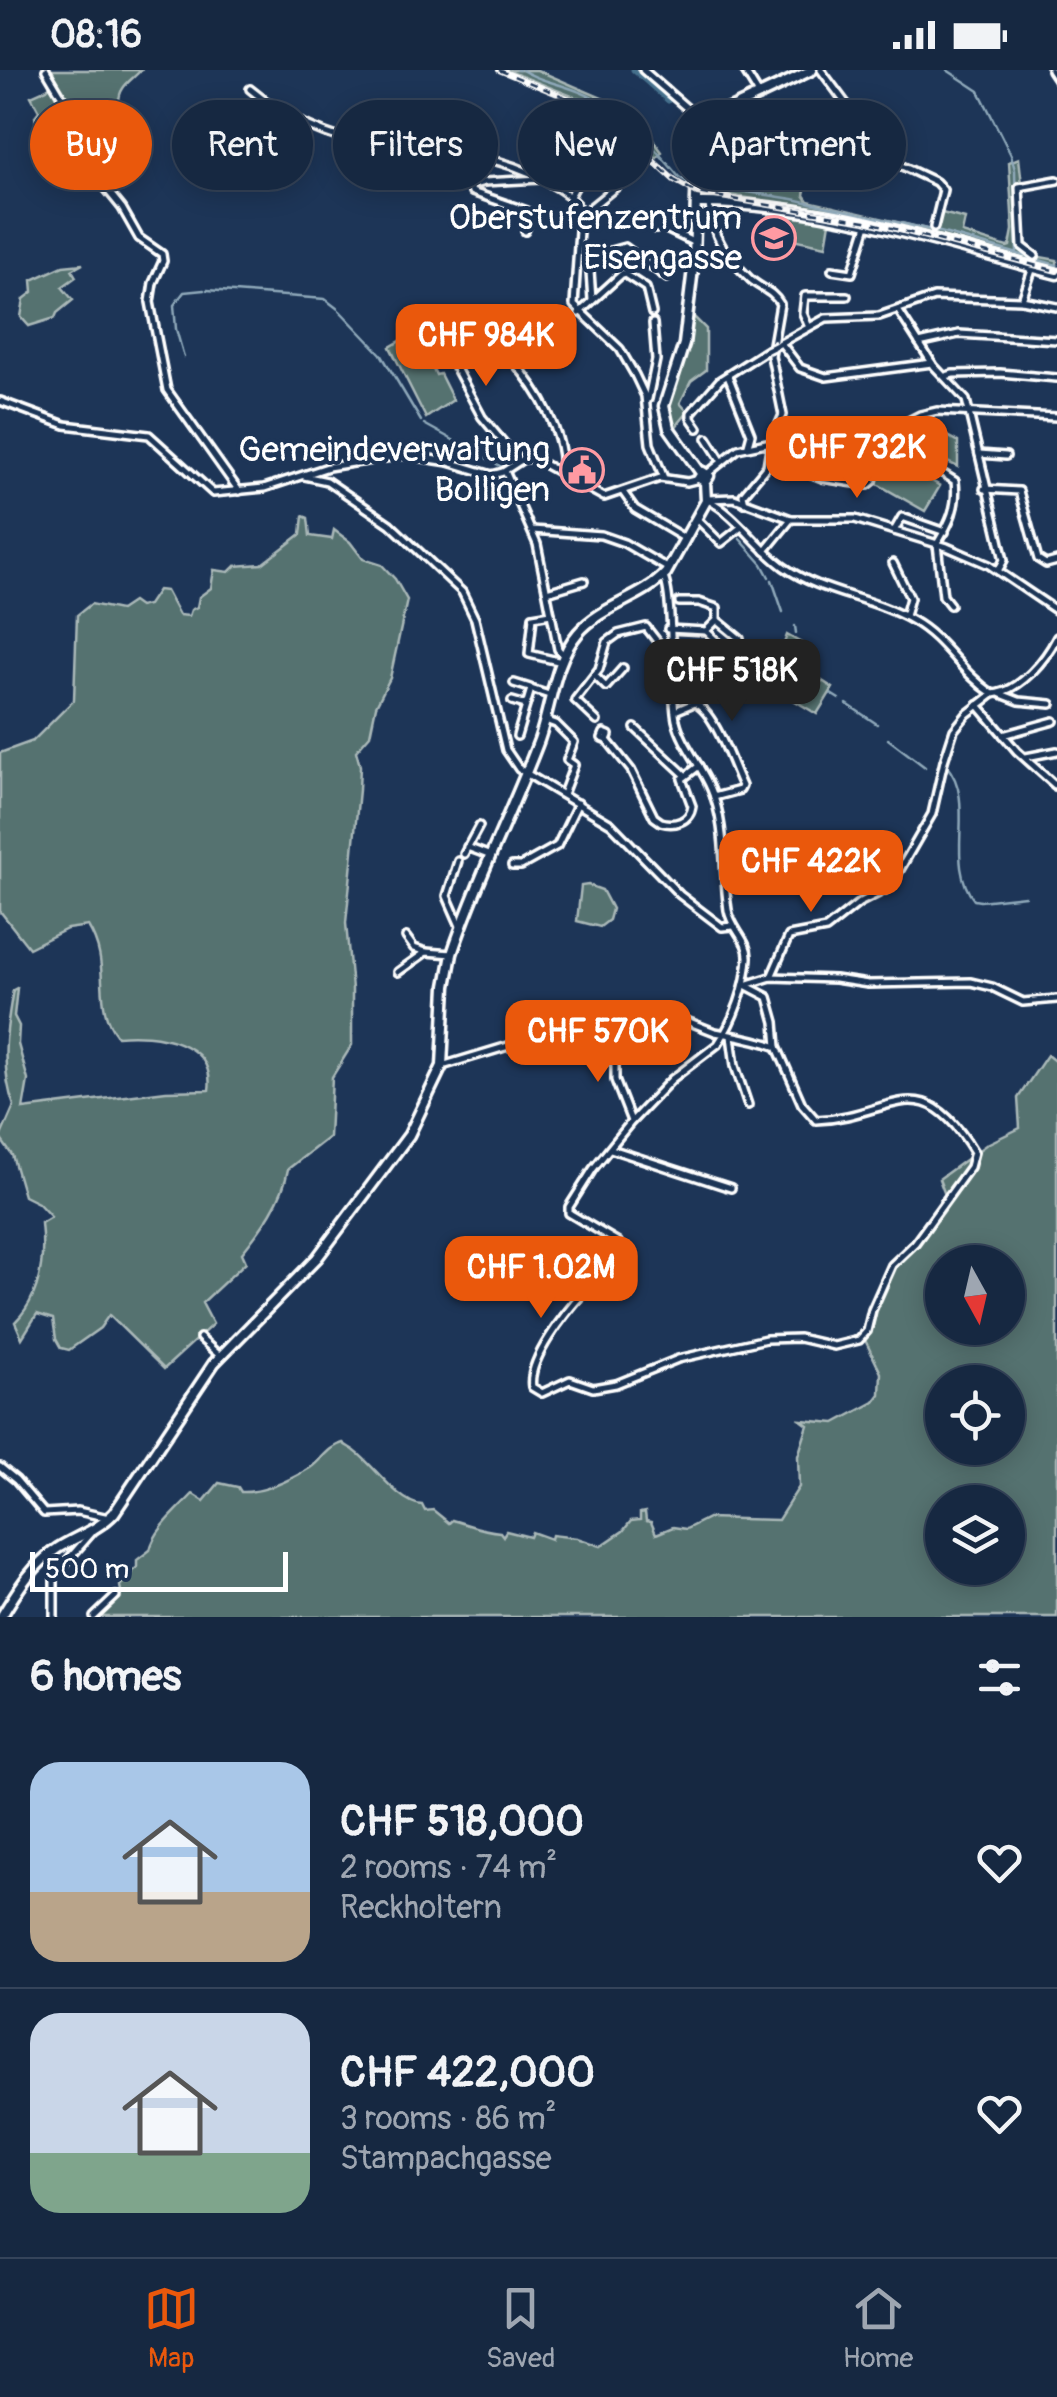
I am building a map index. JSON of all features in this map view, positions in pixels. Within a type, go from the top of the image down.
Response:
[{"type":"main road","points":[[752,100],[812,70]]},
{"type":"main road","points":[[1,1617],[43,1560],[109,1518],[220,1356],[306,1270],[410,1135],[442,1066],[446,986],[452,954],[525,774],[564,658],[574,638],[594,618],[666,573],[706,499],[703,477],[669,428],[664,406],[684,344],[697,190]]},
{"type":"main road","points":[[697,203],[761,206],[866,226],[1057,274]]},
{"type":"street","points":[[46,70],[65,102],[76,138],[100,181],[122,208],[138,238],[157,248],[163,261],[150,302],[166,390],[239,491]]},
{"type":"street","points":[[642,70],[677,100]]},
{"type":"street","points":[[744,70],[760,96]]},
{"type":"street","points":[[821,70],[886,159],[936,182],[942,190],[934,227]]},
{"type":"street","points":[[1051,70],[1057,79]]},
{"type":"street","points":[[250,89],[289,117],[336,137],[478,157],[518,168]]},
{"type":"street","points":[[518,180],[470,186],[474,192],[527,210],[525,231]]},
{"type":"street","points":[[1035,256],[1022,246],[1019,187],[1057,180]]},
{"type":"street","points":[[561,190],[577,203],[580,216],[573,296],[579,313],[620,349],[644,392],[650,444],[664,478]]},
{"type":"street","points":[[570,196],[573,190]]},
{"type":"street","points":[[580,216],[613,190]]},
{"type":"street","points":[[709,203],[716,238],[750,280],[774,294],[780,303],[771,353],[783,414],[766,468],[734,498]]},
{"type":"street","points":[[658,225],[695,243]]},
{"type":"street","points":[[832,270],[852,273],[866,226]]},
{"type":"street","points":[[592,300],[590,257],[617,247],[633,251],[668,278]]},
{"type":"street","points":[[1022,300],[1033,268]]},
{"type":"street","points":[[579,313],[616,276],[626,273],[646,288],[652,313]]},
{"type":"street","points":[[809,326],[803,313],[805,296],[847,296]]},
{"type":"street","points":[[698,428],[690,414],[728,376],[809,326],[835,316],[876,316],[934,297],[1022,300],[1057,307]]},
{"type":"street","points":[[898,310],[932,363],[958,389],[970,410],[984,489],[1004,560],[998,571]]},
{"type":"street","points":[[646,406],[656,360],[653,324]]},
{"type":"street","points":[[519,461],[482,417],[435,330],[464,326],[487,336],[498,346],[552,419],[561,443],[561,474]]},
{"type":"street","points":[[919,343],[959,334],[1057,340]]},
{"type":"street","points":[[779,344],[800,368],[826,377],[932,363]]},
{"type":"street","points":[[946,376],[1000,373],[1057,378]]},
{"type":"street","points":[[728,376],[751,434],[748,445]]},
{"type":"street","points":[[0,401],[65,425],[144,434],[172,454],[208,491],[264,488],[332,466],[406,454],[488,474],[533,458],[598,496],[608,497],[664,478],[687,482],[703,477],[721,460],[748,445],[763,446],[773,439],[883,436],[928,412],[970,410],[1057,416]]},
{"type":"street","points":[[763,446],[769,456],[826,479],[867,485],[873,482],[883,436]]},
{"type":"street","points":[[707,438],[721,460]]},
{"type":"street","points":[[978,454],[1006,456]]},
{"type":"street","points":[[936,470],[955,481],[956,503],[937,544],[944,596],[950,605]]},
{"type":"street","points":[[505,471],[532,530],[558,649],[564,658]]},
{"type":"street","points":[[301,476],[322,478],[390,524],[462,592],[475,620],[512,763],[611,824],[688,901],[722,928],[733,926]]},
{"type":"street","points":[[745,503],[743,496],[748,486]]},
{"type":"street","points":[[984,489],[1018,490],[1038,558],[1046,564],[1057,561]]},
{"type":"street","points":[[623,492],[638,511],[686,540]]},
{"type":"street","points":[[706,499],[734,498],[791,518],[851,519],[894,530],[998,571],[1057,610]]},
{"type":"street","points":[[706,499],[764,551],[808,580],[905,616],[931,632],[962,670],[997,694],[1051,704]]},
{"type":"street","points":[[894,530],[902,517],[945,532]]},
{"type":"street","points":[[764,551],[791,518]]},
{"type":"street","points":[[697,519],[720,543],[740,528]]},
{"type":"street","points":[[532,530],[600,534],[624,543],[666,573],[675,711],[680,732],[714,797],[733,926],[748,949],[745,985],[727,1034],[668,1082],[631,1122],[593,1169],[568,1211],[618,1242],[621,1252],[567,1314],[536,1362],[531,1381],[534,1390],[541,1393],[567,1380],[592,1388],[622,1382],[678,1358],[756,1340],[797,1338],[836,1346],[862,1338],[890,1268],[915,1243],[963,1179],[974,1152],[942,1112],[920,1100],[908,1099],[865,1112],[813,1119],[794,1090],[777,1047],[776,1022],[768,997],[745,985]]},
{"type":"street","points":[[893,562],[910,596],[905,616]]},
{"type":"street","points":[[547,592],[584,581]]},
{"type":"street","points":[[680,602],[717,608],[717,620],[706,631]]},
{"type":"street","points":[[551,614],[532,617],[529,654],[564,658]]},
{"type":"street","points":[[717,620],[740,638]]},
{"type":"street","points":[[597,721],[574,700],[604,659],[606,642],[618,634],[646,627],[660,645],[670,646]]},
{"type":"street","points":[[668,630],[706,631],[744,660],[750,676]]},
{"type":"street","points":[[771,977],[789,936],[826,929],[894,880],[932,814],[952,734],[959,722],[1044,660],[1057,637]]},
{"type":"street","points":[[594,675],[606,687],[623,668]]},
{"type":"street","points":[[673,688],[701,674],[722,689]]},
{"type":"street","points":[[514,683],[552,696]]},
{"type":"street","points":[[517,736],[531,689]]},
{"type":"street","points":[[512,701],[526,705]]},
{"type":"street","points":[[675,711],[694,703],[702,706],[713,720],[742,786],[714,797]]},
{"type":"street","points":[[978,705],[1002,735],[1057,786]]},
{"type":"street","points":[[545,720],[556,724],[574,742],[567,760],[574,765],[563,794]]},
{"type":"street","points":[[1002,735],[1054,721]]},
{"type":"street","points":[[636,728],[684,774]]},
{"type":"street","points":[[607,740],[632,770],[654,817],[661,822],[679,822],[692,812],[683,787],[684,774]]},
{"type":"street","points":[[1024,757],[1057,751]]},
{"type":"street","points":[[684,774],[699,766]]},
{"type":"street","points":[[512,866],[521,866],[561,842],[578,802]]},
{"type":"street","points":[[479,826],[465,850],[491,856]]},
{"type":"street","points":[[458,861],[447,896],[461,929]]},
{"type":"street","points":[[406,937],[414,948],[452,954]]},
{"type":"street","points":[[398,972],[426,952]]},
{"type":"street","points":[[745,985],[771,977],[835,978],[868,984],[971,982],[985,984],[1023,1002],[1057,1000]]},
{"type":"street","points":[[442,1066],[516,1044],[560,1042],[640,1012],[680,1018],[777,1047]]},
{"type":"street","points":[[676,1045],[680,1018]]},
{"type":"street","points":[[596,1039],[599,1028]]},
{"type":"street","points":[[589,1032],[615,1065],[615,1080],[631,1122]]},
{"type":"street","points":[[727,1034],[748,1106]]},
{"type":"street","points":[[610,1150],[732,1188]]},
{"type":"street","points":[[200,1338],[220,1356]]},
{"type":"street","points":[[0,1468],[44,1512],[76,1510],[109,1518]]},
{"type":"street","points":[[54,1617],[54,1576],[96,1529]]},
{"type":"street","points":[[94,1617],[116,1596]]},
{"type":"green space","points":[[47,70],[141,70],[126,84],[119,100],[33,100],[31,96],[47,89],[54,80]]},
{"type":"green space","points":[[506,70],[537,70],[607,100],[582,100]]},
{"type":"green space","points":[[652,138],[662,152],[657,158],[652,154]]},
{"type":"green space","points":[[1019,158],[1022,246],[1035,256],[1057,260],[1057,267],[850,214],[708,190],[805,190],[808,201],[935,231],[942,213],[965,219],[962,233],[1007,247],[1013,230],[1009,162]]},
{"type":"green space","points":[[769,210],[830,222],[826,246],[778,239],[780,228],[767,225]]},
{"type":"green space","points":[[83,264],[72,270],[76,277],[62,287],[73,300],[55,318],[29,326],[21,317],[24,299],[33,292],[32,280],[63,266]]},
{"type":"green space","points":[[691,314],[706,329],[706,370],[691,381],[680,403],[688,412],[673,430],[666,404]]},
{"type":"green space","points":[[416,332],[453,400],[426,418],[390,347]]},
{"type":"green space","points":[[918,420],[958,442],[958,467],[939,458],[927,478],[940,486],[925,511],[874,482],[889,446]]},
{"type":"green space","points":[[303,516],[308,518],[310,536],[332,539],[334,530],[363,559],[382,565],[407,600],[390,678],[376,706],[370,735],[356,751],[359,790],[346,923],[352,1045],[332,1077],[329,1137],[288,1169],[277,1203],[242,1253],[246,1262],[202,1303],[213,1324],[164,1369],[109,1315],[100,1328],[69,1350],[61,1348],[56,1339],[53,1319],[37,1314],[22,1338],[15,1322],[36,1289],[42,1250],[41,1223],[51,1217],[38,1203],[24,1196],[12,1155],[0,1138],[14,1106],[6,1063],[13,990],[17,988],[14,1016],[28,1080],[23,1109],[166,1091],[209,1090],[209,1073],[203,1060],[180,1043],[148,1036],[117,1036],[105,1011],[99,955],[88,926],[67,929],[29,948],[0,911],[0,753],[33,741],[74,700],[77,615],[91,604],[120,610],[132,602],[139,607],[148,605],[158,590],[166,591],[179,615],[189,616],[199,597],[211,588],[214,570],[229,572],[235,566],[262,564],[301,534]]},
{"type":"green space","points":[[787,635],[814,650],[811,656],[817,660],[810,673],[833,688],[817,714],[775,689],[779,657]]},
{"type":"green space","points":[[581,886],[602,890],[612,909],[609,920],[600,927],[577,921]]},
{"type":"green space","points":[[1047,1055],[1057,1063],[1057,1617],[94,1617],[121,1591],[120,1586],[137,1567],[137,1560],[150,1550],[162,1527],[193,1494],[204,1501],[219,1483],[238,1487],[241,1492],[268,1488],[310,1468],[343,1443],[395,1491],[422,1505],[425,1511],[433,1510],[449,1523],[452,1520],[503,1536],[506,1531],[530,1537],[532,1532],[551,1539],[552,1535],[577,1538],[601,1546],[631,1521],[640,1520],[640,1513],[645,1512],[646,1521],[651,1522],[656,1534],[673,1527],[686,1529],[708,1518],[778,1520],[799,1487],[798,1456],[808,1425],[801,1420],[835,1423],[874,1402],[880,1394],[881,1373],[865,1340],[890,1268],[948,1203],[939,1179],[987,1144],[1020,1128],[1018,1098]]},
{"type":"waterway","points":[[522,70],[603,104],[631,125],[672,169]]},
{"type":"waterway","points":[[633,70],[668,101]]},
{"type":"waterway","points":[[947,70],[979,91],[1011,155],[1015,170],[1017,253]]},
{"type":"waterway","points":[[734,190],[940,232],[1057,265]]},
{"type":"waterway","points":[[184,357],[174,305],[184,292],[204,290]]},
{"type":"waterway","points":[[207,290],[325,299],[338,309]]},
{"type":"waterway","points":[[340,311],[381,354],[421,421]]},
{"type":"waterway","points":[[424,424],[502,467]]},
{"type":"waterway","points":[[740,539],[769,577]]},
{"type":"waterway","points":[[772,580],[783,612]]},
{"type":"waterway","points":[[795,626],[796,633]]},
{"type":"waterway","points":[[831,694],[839,699]]},
{"type":"waterway","points":[[847,704],[877,724]]},
{"type":"waterway","points":[[888,739],[925,767]]},
{"type":"waterway","points":[[946,765],[960,796],[961,868],[974,900],[1025,896]]},
{"type":"railway","points":[[499,70],[599,111],[674,180],[697,193],[865,221],[1057,271]]},
{"type":"place","name":"Oberstufenzentrum Eisengasse","points":[[774,238]]},
{"type":"place","name":"Gemeindeverwaltung Bolligen","points":[[582,470]]}]
